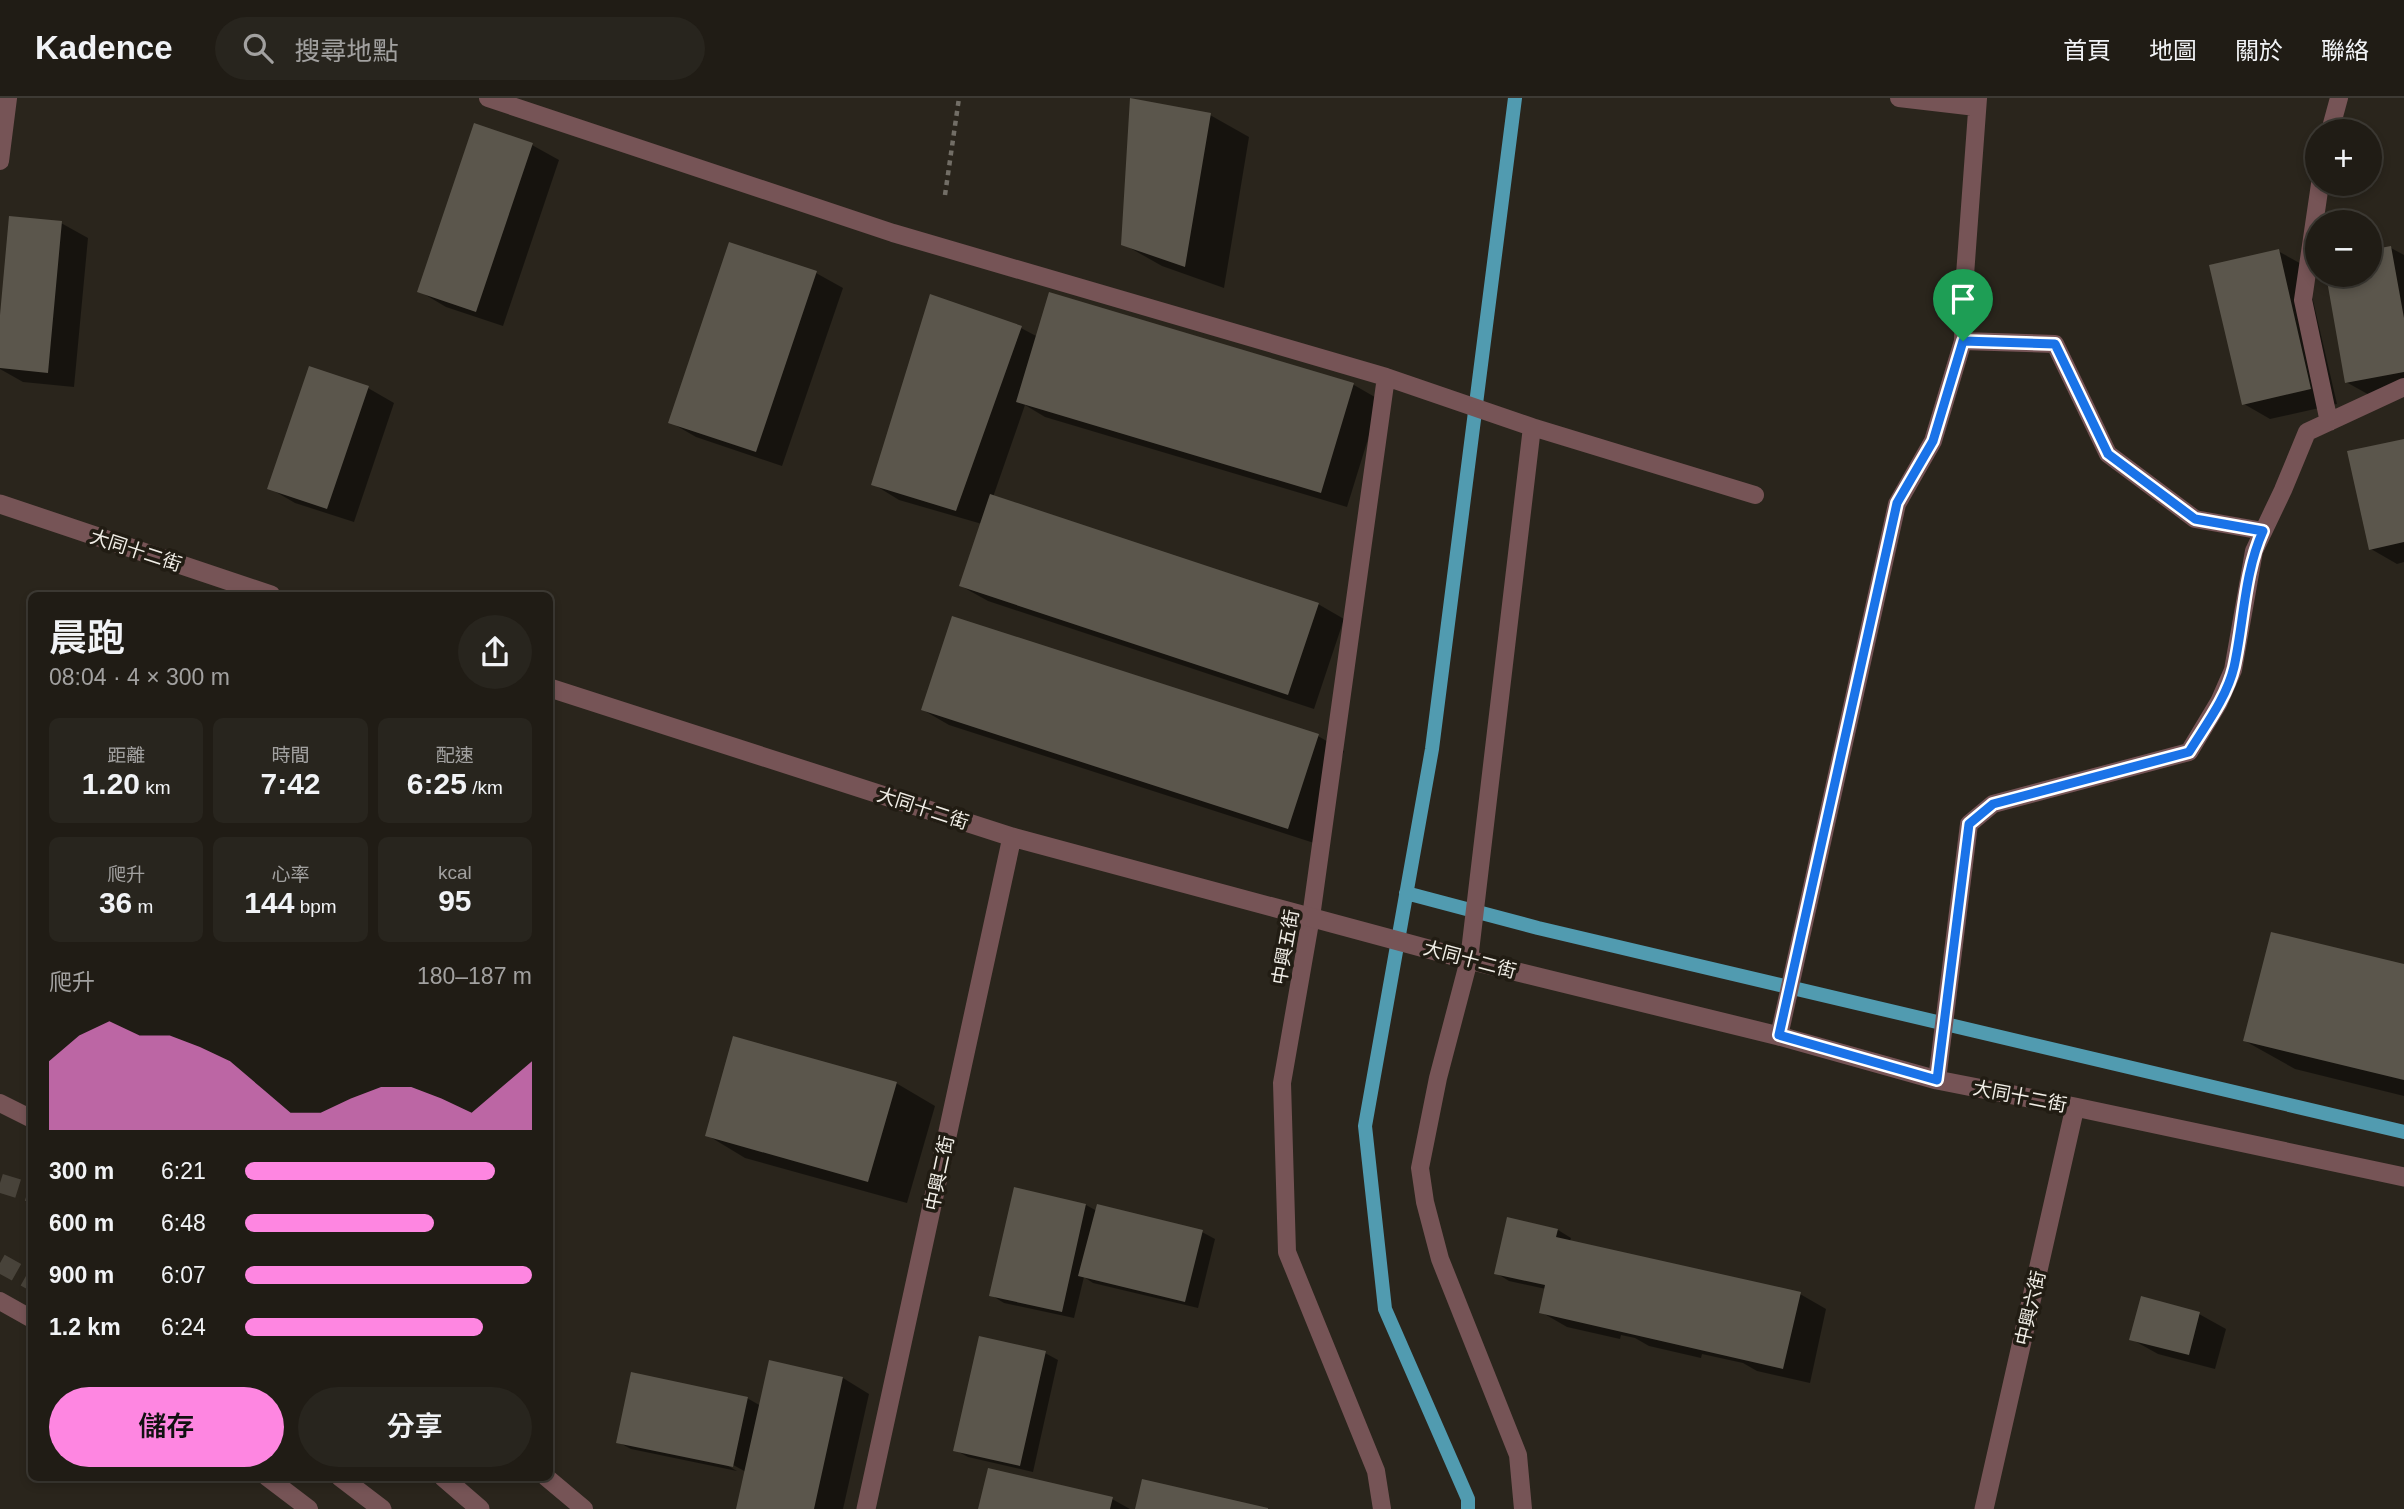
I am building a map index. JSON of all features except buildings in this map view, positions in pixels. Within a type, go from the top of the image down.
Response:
[{"type":"street","name":"大同十二街","points":[[0,505],[262,592]]},
{"type":"street","name":"大同十二街","points":[[553,689],[1012,837],[1467,959],[1779,1035],[1937,1080],[2404,1177]]},
{"type":"street","name":"中興二街","points":[[866,1509],[1012,837]]},
{"type":"street","name":"中興六街","points":[[1984,1509],[2076,1107]]},
{"type":"street","points":[[345,1481],[382,1509]]},
{"type":"street","points":[[448,1481],[480,1509]]},
{"type":"lane","points":[[0,161],[8,98]]},
{"type":"lane","points":[[488,98],[893,233],[1386,377],[1532,427],[1755,495]]},
{"type":"lane","points":[[1779,1035],[1897,503],[1933,441],[1963,341],[1977,102],[1899,98]]},
{"type":"lane","points":[[2333,119],[2339,98]]},
{"type":"lane","points":[[2318,196],[2303,300],[2329,422]]},
{"type":"lane","points":[[1963,341],[2055,344],[2108,454],[2195,519],[2263,531]]},
{"type":"lane","name":"中興五街","points":[[1382,1509],[1376,1471],[1287,1252],[1282,1083],[1313,918],[1386,377]]},
{"type":"lane","points":[[1937,1080],[1969,824],[1993,804],[2189,752],[2219,702],[2233,670],[2254,551],[2307,432],[2404,387]]},
{"type":"lane","points":[[1524,1509],[1518,1455],[1440,1259],[1425,1202],[1420,1168],[1438,1078],[1467,959],[1532,427]]},
{"type":"lane","points":[[0,1102],[28,1117]]},
{"type":"lane","points":[[0,1301],[28,1317]]},
{"type":"lane","points":[[272,1481],[309,1509]]},
{"type":"lane","points":[[551,1481],[584,1509]]},
{"type":"path","points":[[945,195],[959,98]]},
{"type":"waterway","points":[[1468,1509],[1468,1499],[1385,1309],[1365,1126],[1432,749],[1515,98]]},
{"type":"waterway","points":[[1406,893],[1538,928],[2404,1132]]},
{"type":"tunnel","points":[[0,1183],[28,1192]]},
{"type":"tunnel","points":[[0,1263],[28,1279]]},
{"type":"route","points":[[1963,341],[2055,344],[2108,454],[2195,519],[2263,531],[2254,551],[2233,670],[2219,702],[2189,752],[1993,804],[1969,824],[1937,1080],[1779,1035],[1897,503],[1933,441],[1963,341]]}]
